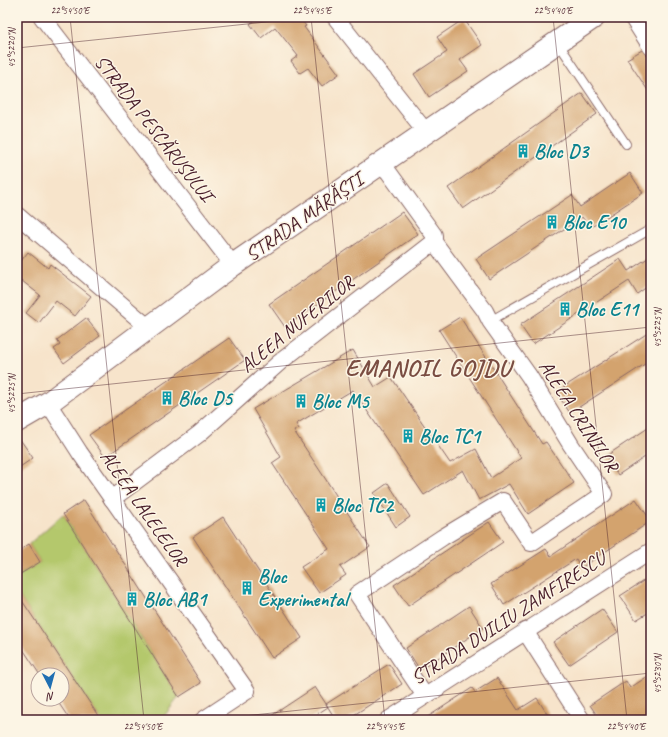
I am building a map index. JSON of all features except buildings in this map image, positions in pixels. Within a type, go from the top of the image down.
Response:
[{"type":"main road","name":"STRADA MĂRĂȘTI","points":[[17,421],[48,403],[233,265],[594,17]]},
{"type":"street","name":"STRADA PESCĂRUȘULUI","points":[[42,17],[233,265]]},
{"type":"street","points":[[335,17],[426,132]]},
{"type":"street","points":[[632,17],[651,47]]},
{"type":"street","name":"ALEEA CRINILOR","points":[[382,163],[434,235],[434,242],[485,311],[490,321],[529,376],[571,445],[604,494],[530,543],[503,501],[443,537],[357,594],[425,696]]},
{"type":"street","points":[[17,215],[148,327]]},
{"type":"street","name":"ALEEA NUFERILOR","points":[[112,499],[199,434],[280,362],[434,242]]},
{"type":"street","name":"ALEEA LALELELOR","points":[[48,403],[80,453],[247,691],[203,720]]},
{"type":"street","name":"STRADA DUILIU ZAMFIRESCU","points":[[388,720],[651,551]]},
{"type":"street","points":[[525,631],[582,720]]},
{"type":"lane","points":[[558,42],[626,144]]},
{"type":"lane","points":[[490,321],[651,229]]},
{"type":"green space","points":[[63,514],[179,697],[161,720],[101,720],[70,673],[70,667],[66,667],[17,593],[17,576],[40,562],[29,544]]},
{"type":"place","name":"Bloc D3","points":[[523,151]]},
{"type":"place","name":"Bloc E10","points":[[552,222]]},
{"type":"place","name":"Bloc E11","points":[[565,309]]},
{"type":"place","name":"Bloc D5","points":[[167,398]]},
{"type":"place","name":"Bloc M5","points":[[301,401]]},
{"type":"place","name":"Bloc TC1","points":[[408,436]]},
{"type":"place","name":"Bloc TC2","points":[[321,505]]},
{"type":"place","name":"Bloc Experimental","points":[[247,588]]},
{"type":"place","name":"Bloc AB1","points":[[132,599]]},
{"type":"district","name":"EMANOIL GOJDU","points":[[428,368]]}]
